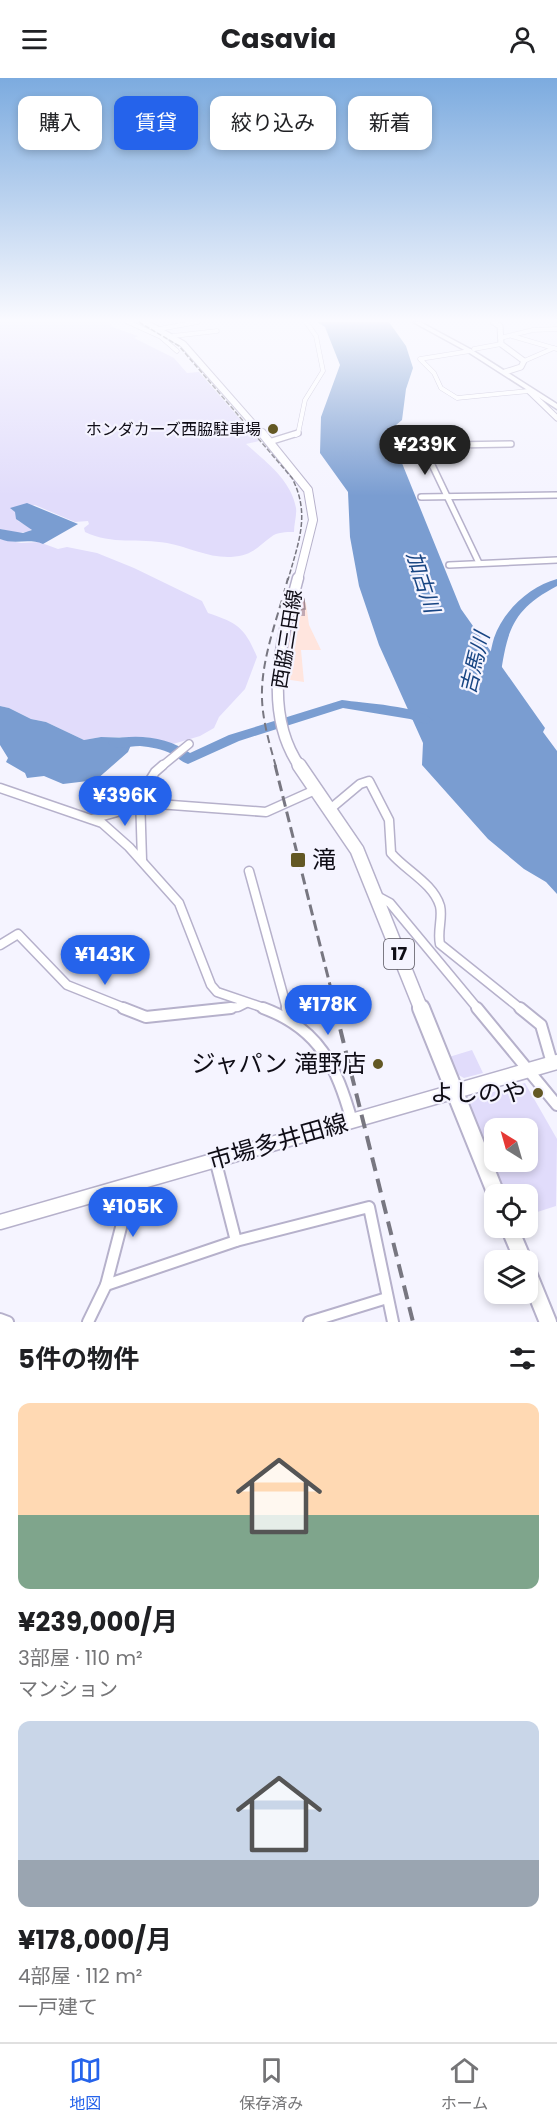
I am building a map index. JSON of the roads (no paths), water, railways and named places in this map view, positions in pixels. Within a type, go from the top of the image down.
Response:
[{"type":"highway","points":[[518,380],[557,407]]},
{"type":"highway","points":[[521,380],[557,402]]},
{"type":"main road","name":"西脇三田線","points":[[215,380],[302,480],[308,490],[313,520],[285,630],[278,678],[281,722],[295,760],[357,850],[492,1184]]},
{"type":"main road","points":[[532,391],[557,418]]},
{"type":"main road","name":"市場多井田線","points":[[0,1222],[554,1063]]},
{"type":"main road","points":[[538,1298],[548,1322]]},
{"type":"street","points":[[269,442],[292,438],[300,432],[305,400],[317,380]]},
{"type":"street","points":[[437,380],[441,388],[458,398],[532,391]]},
{"type":"street","points":[[395,446],[511,444]]},
{"type":"street","points":[[423,446],[479,563]]},
{"type":"street","points":[[421,497],[557,495]]},
{"type":"street","points":[[449,565],[557,560]]},
{"type":"street","points":[[142,860],[140,796],[148,780],[189,744]]},
{"type":"street","points":[[329,810],[360,784],[369,781],[389,820],[391,853],[432,891],[440,906],[438,938],[440,944],[541,1025],[554,1063]]},
{"type":"street","points":[[0,788],[102,823],[142,860],[179,903],[212,985],[217,992],[290,1020],[305,1032],[331,1064],[342,1083],[352,1121]]},
{"type":"street","points":[[92,819],[139,806],[158,804],[266,812],[315,790]]},
{"type":"street","points":[[249,871],[290,1020]]},
{"type":"street","points":[[375,895],[390,903],[557,1104]]},
{"type":"street","points":[[0,945],[18,934],[67,985],[146,1017],[238,1007],[246,1003]]},
{"type":"street","points":[[215,1160],[236,1241]]},
{"type":"street","points":[[88,1322],[106,1285],[133,1183]]},
{"type":"street","points":[[106,1285],[236,1241],[369,1208],[393,1322]]},
{"type":"street","points":[[309,1322],[387,1298]]},
{"type":"street","points":[[0,1319],[8,1322]]},
{"type":"water","name":"加古川","points":[[334,380],[409,380],[402,420],[389,431],[461,609],[545,728],[543,732],[557,751],[557,894],[546,882],[524,869],[488,839],[422,765],[423,743],[379,645],[359,586],[350,537],[348,492],[320,453],[321,417]]},
{"type":"water","points":[[27,503],[78,524],[43,544],[0,539],[0,529],[23,533],[32,530],[16,519],[15,512],[10,508]]},
{"type":"water","points":[[0,706],[31,719],[46,722],[84,740],[101,737],[134,738],[128,752],[96,780],[63,784],[44,776],[27,778],[25,773],[6,762],[8,758],[0,745]]},
{"type":"waterway","name":"吉馬川","points":[[493,679],[498,646],[506,625],[528,600],[557,582]]},
{"type":"waterway","points":[[181,753],[188,759],[234,738],[342,704],[413,715],[426,720]]},
{"type":"waterway","points":[[115,743],[147,742],[178,751]]},
{"type":"railway","points":[[208,380],[292,478],[298,491],[301,504],[301,529],[288,580]]},
{"type":"railway","points":[[276,767],[264,719],[262,690],[268,648],[288,578]]},
{"type":"railway","points":[[275,765],[336,1009]]},
{"type":"railway","points":[[335,1008],[413,1322]]},
{"type":"place","name":"ホンダカーズ西脇駐車場","points":[[273,429]]},
{"type":"place","name":"滝","points":[[298,860]]},
{"type":"place","name":"ジャパン 滝野店","points":[[378,1064]]},
{"type":"place","name":"よしのや","points":[[538,1093]]}]
